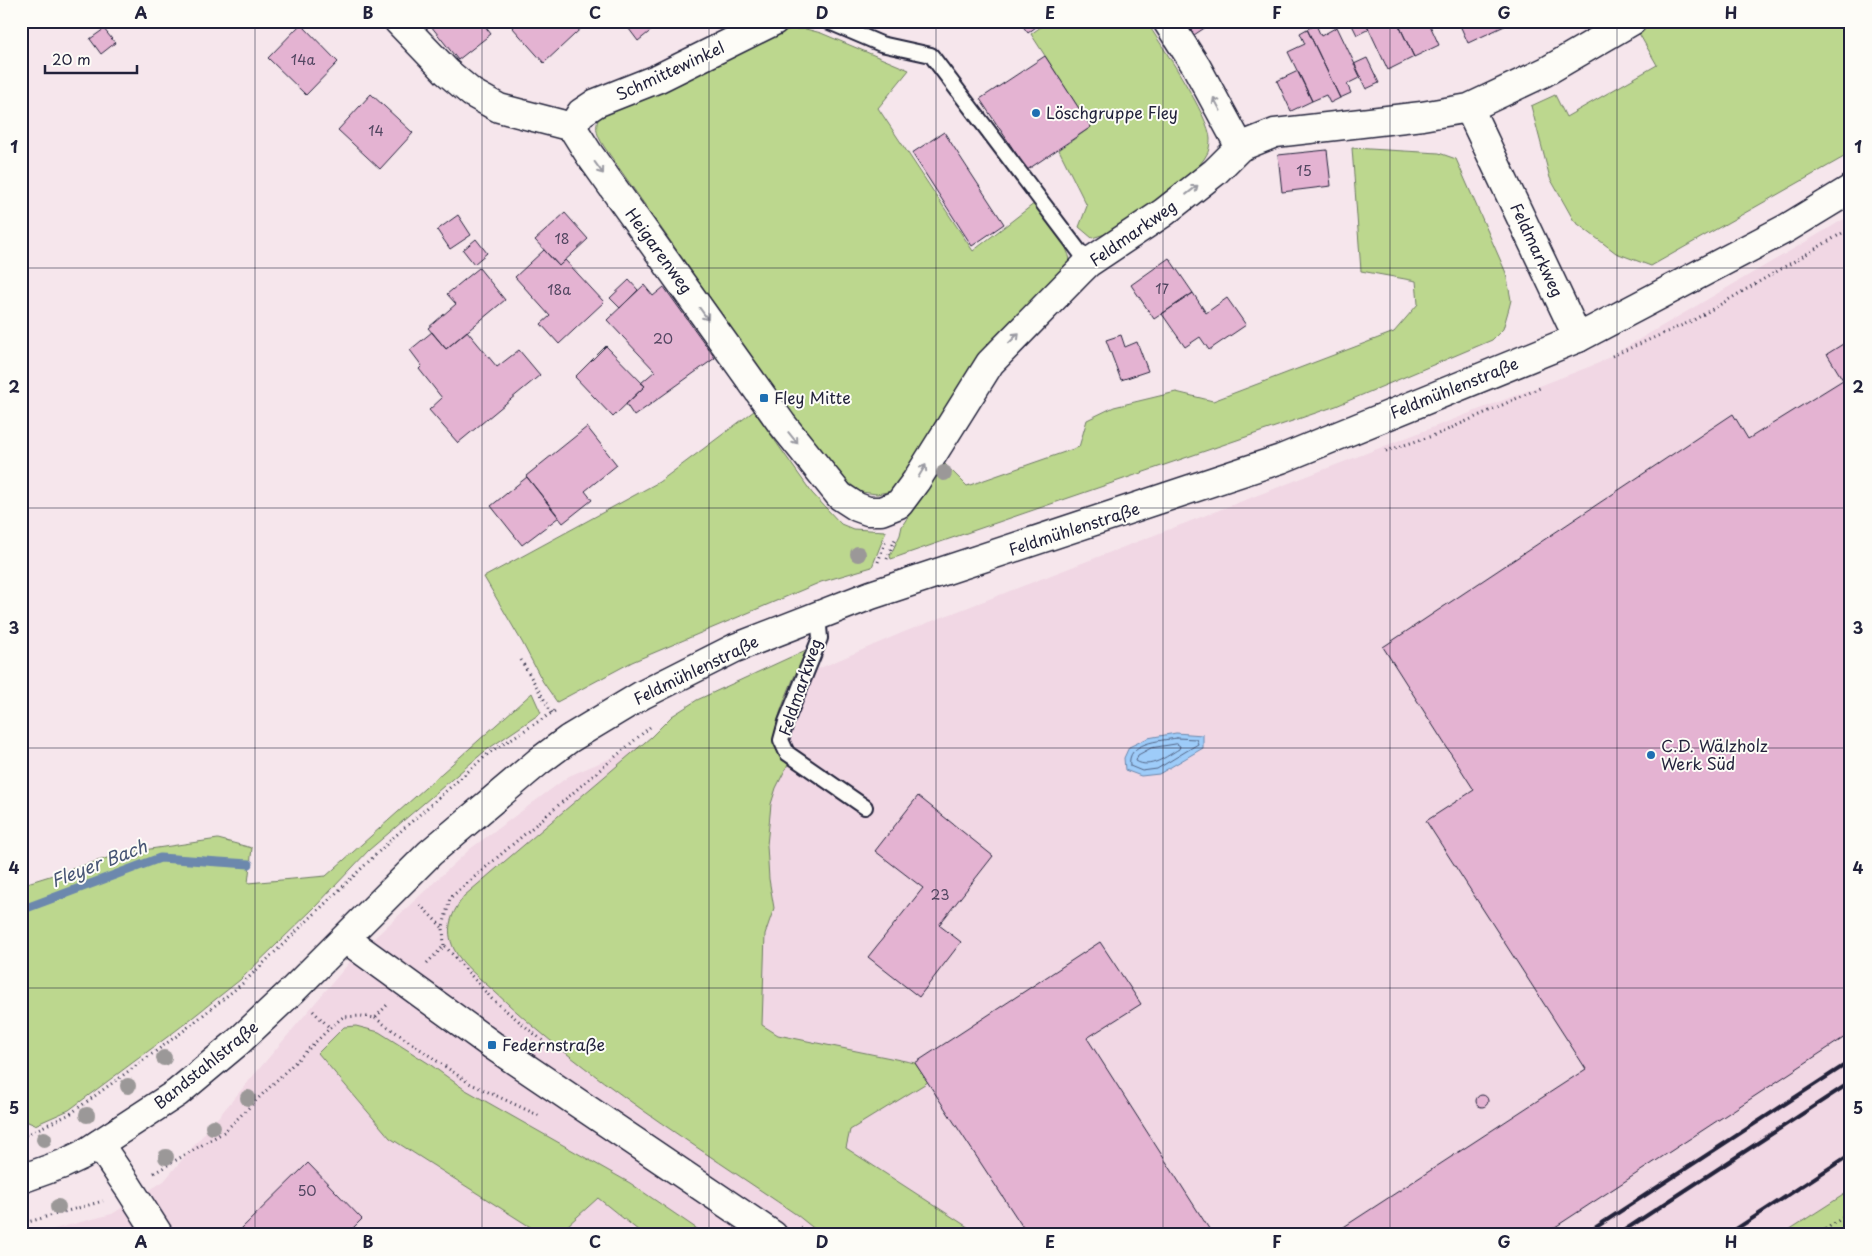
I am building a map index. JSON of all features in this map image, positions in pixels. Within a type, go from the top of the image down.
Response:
[{"type":"street","points":[[398,21],[447,72],[472,93],[499,108],[572,127]]},
{"type":"street","name":"Schmittewinkel","points":[[572,127],[581,113],[596,104],[659,78],[774,21]]},
{"type":"street","points":[[1167,21],[1196,66],[1240,147]]},
{"type":"street","name":"Feldmarkweg","points":[[890,520],[990,363],[1088,263],[1163,213],[1215,172],[1240,147],[1275,133],[1422,116],[1469,108],[1545,72],[1632,21]]},
{"type":"street","name":"Feldmarkweg","points":[[1469,108],[1578,338]]},
{"type":"street","name":"Heigarenweg","points":[[572,127],[589,154],[782,424],[840,496],[868,511],[881,511],[890,520]]},
{"type":"street","name":"Feldmühlenstraße","points":[[346,939],[430,853],[538,762],[569,739],[642,695],[727,652],[870,596],[1281,459],[1578,338],[1779,232],[1851,189]]},
{"type":"street","points":[[346,939],[500,1050],[773,1235]]},
{"type":"street","name":"Bandstahlstraße","points":[[21,1178],[63,1164],[99,1144],[177,1093],[230,1048],[346,939]]},
{"type":"street","points":[[99,1144],[159,1235]]},
{"type":"lane","points":[[827,21],[881,44],[931,56],[1088,263]]},
{"type":"lane","name":"Feldmarkweg","points":[[818,615],[820,638],[786,722],[781,740],[787,752],[865,807]]},
{"type":"path","points":[[1610,357],[1692,321],[1851,228]]},
{"type":"path","points":[[1383,452],[1438,434],[1546,385]]},
{"type":"path","points":[[877,563],[890,520]]},
{"type":"path","points":[[521,660],[569,739]]},
{"type":"path","points":[[375,1018],[406,983],[444,946],[443,927],[450,898],[655,723]]},
{"type":"path","points":[[21,1224],[105,1201],[224,1132],[330,1028],[343,1018],[361,1016],[375,1018],[469,1083],[550,1121]]},
{"type":"path","points":[[1816,1235],[1851,1212]]},
{"type":"shaded area","points":[[1851,215],[1851,1235],[31,1235],[112,1214],[164,1181],[355,956],[470,849],[569,776],[904,632],[1599,363]]},
{"type":"green space","points":[[1049,21],[1146,21],[1202,114],[1210,139],[1207,154],[1190,175],[1161,197],[1105,234],[1092,238],[1079,227],[1087,206],[1059,150],[1091,127],[1031,34]]},
{"type":"green space","points":[[1632,21],[1851,21],[1851,153],[1651,266],[1616,253],[1574,221],[1550,178],[1531,106],[1555,95],[1566,117],[1657,65]]},
{"type":"green space","points":[[792,29],[806,29],[821,33],[909,70],[878,108],[973,251],[1035,203],[1061,239],[1071,263],[981,358],[892,491],[877,494],[861,492],[838,475],[781,399],[605,148],[597,132],[600,116],[776,33]]},
{"type":"green space","points":[[1352,148],[1439,153],[1456,159],[1506,273],[1511,300],[1503,329],[1492,340],[1336,406],[891,559],[890,556],[902,526],[943,462],[967,486],[1079,447],[1087,420],[1114,407],[1176,392],[1213,401],[1394,332],[1418,304],[1416,281],[1361,271]]},
{"type":"green space","points":[[754,411],[812,493],[841,524],[853,529],[885,531],[872,567],[821,582],[632,662],[557,702],[543,682],[484,577],[659,482]]},
{"type":"green space","points":[[806,650],[782,708],[775,732],[776,748],[788,764],[776,788],[771,804],[767,845],[769,879],[774,908],[765,934],[762,1025],[778,1035],[915,1063],[928,1082],[850,1130],[846,1148],[980,1235],[822,1235],[797,1215],[642,1110],[566,1053],[473,972],[457,955],[451,941],[451,921],[456,908],[464,896],[651,737],[672,716],[697,700]]},
{"type":"green space","points":[[532,693],[541,713],[485,751],[369,850],[315,907],[240,980],[69,1110],[35,1125],[21,1119],[21,885],[123,853],[218,839],[252,848],[248,883],[326,876]]},
{"type":"green space","points":[[356,1026],[379,1032],[428,1063],[464,1089],[630,1183],[706,1235],[644,1235],[598,1198],[557,1235],[543,1235],[390,1138],[318,1053],[344,1027]]},
{"type":"green space","points":[[1851,1190],[1851,1235],[1781,1235]]},
{"type":"water","points":[[1176,733],[1203,735],[1203,748],[1159,774],[1141,776],[1125,770],[1124,758],[1129,747],[1148,738]]},
{"type":"building","points":[[427,21],[481,21],[491,34],[458,60]]},
{"type":"building","points":[[518,21],[589,21],[544,63],[512,27]]},
{"type":"building","points":[[623,21],[663,21],[638,41]]},
{"type":"building","points":[[1019,21],[1044,21],[1028,33]]},
{"type":"building","points":[[1186,21],[1203,21],[1206,27],[1194,35]]},
{"type":"building","points":[[1350,21],[1365,21],[1369,29],[1357,35]]},
{"type":"building","points":[[1365,21],[1397,21],[1414,57],[1388,70]]},
{"type":"building","points":[[1397,21],[1428,21],[1439,45],[1414,57]]},
{"type":"building","points":[[1458,21],[1513,21],[1513,22],[1468,43]]},
{"type":"building","points":[[301,24],[338,62],[306,95],[268,58]]},
{"type":"building","points":[[1316,25],[1321,36],[1337,27],[1361,77],[1347,84],[1351,93],[1340,98],[1307,29]]},
{"type":"building","points":[[104,29],[115,43],[101,54],[90,39]]},
{"type":"building","points":[[1307,29],[1340,98],[1330,103],[1326,95],[1312,101],[1288,52],[1305,44],[1300,33]]},
{"type":"building","name":"Löschgruppe Fley","points":[[1045,56],[1091,127],[1027,170],[980,99]]},
{"type":"building","points":[[1367,58],[1379,83],[1366,89],[1354,64]]},
{"type":"building","points":[[1298,71],[1312,101],[1291,111],[1277,81]]},
{"type":"building","points":[[371,94],[413,133],[380,169],[338,130]]},
{"type":"building","points":[[944,132],[1004,224],[972,246],[912,153]]},
{"type":"building","points":[[1327,150],[1331,186],[1282,192],[1278,155]]},
{"type":"building","points":[[565,213],[588,239],[559,266],[535,240]]},
{"type":"building","points":[[458,215],[471,235],[450,249],[437,230]]},
{"type":"building","points":[[476,239],[487,253],[474,264],[463,250]]},
{"type":"building","points":[[544,250],[559,266],[565,260],[604,302],[559,344],[541,324],[550,316],[515,277]]},
{"type":"building","points":[[1169,258],[1193,293],[1154,319],[1131,285]]},
{"type":"building","points":[[479,268],[505,300],[446,349],[428,328],[456,304],[447,294]]},
{"type":"building","points":[[629,280],[638,290],[620,308],[610,298]]},
{"type":"building","points":[[644,285],[653,296],[664,287],[715,358],[634,416],[626,404],[645,386],[641,383],[655,371],[607,320]]},
{"type":"building","points":[[1193,293],[1206,313],[1227,298],[1246,325],[1209,350],[1200,337],[1185,347],[1162,314]]},
{"type":"building","points":[[467,331],[497,367],[519,350],[540,375],[458,443],[429,410],[442,398],[419,369],[422,366],[410,350],[432,332],[446,349]]},
{"type":"building","points":[[1121,335],[1125,347],[1137,342],[1148,371],[1121,380],[1106,340]]},
{"type":"building","name":"C.D. Wälzholz Werk Süd","points":[[1851,339],[1851,1033],[1543,1235],[1337,1235],[1336,1232],[1586,1069],[1426,821],[1474,790],[1383,647],[1733,414],[1748,439],[1843,380],[1827,354]]},
{"type":"building","points":[[606,346],[645,386],[613,417],[575,377]]},
{"type":"building","points":[[587,427],[617,465],[585,491],[592,500],[563,523],[526,476]]},
{"type":"building","points":[[527,477],[559,517],[522,545],[491,506]]},
{"type":"building","points":[[918,796],[993,856],[939,925],[961,942],[919,997],[868,957],[923,888],[875,851]]},
{"type":"building","points":[[1100,942],[1141,1004],[1087,1038],[1213,1235],[1028,1235],[915,1063]]},
{"type":"building","points":[[1480,1095],[1484,1095],[1488,1101],[1484,1107],[1480,1107],[1476,1103],[1476,1099]]},
{"type":"building","points":[[308,1163],[362,1219],[346,1235],[245,1235],[240,1230]]},
{"type":"waterway","name":"Fleyer Bach","points":[[21,910],[160,858],[249,864]]},
{"type":"railway","points":[[1584,1235],[1851,1061]]},
{"type":"railway","points":[[1617,1235],[1851,1082]]},
{"type":"railway","points":[[1727,1235],[1851,1154]]},
{"type":"place","name":"Löschgruppe Fley","points":[[1036,113]]},
{"type":"place","name":"Fley Mitte","points":[[764,398]]},
{"type":"place","name":"C.D. Wälzholz Werk Süd","points":[[1651,755]]},
{"type":"place","name":"Federnstraße","points":[[492,1045]]}]
